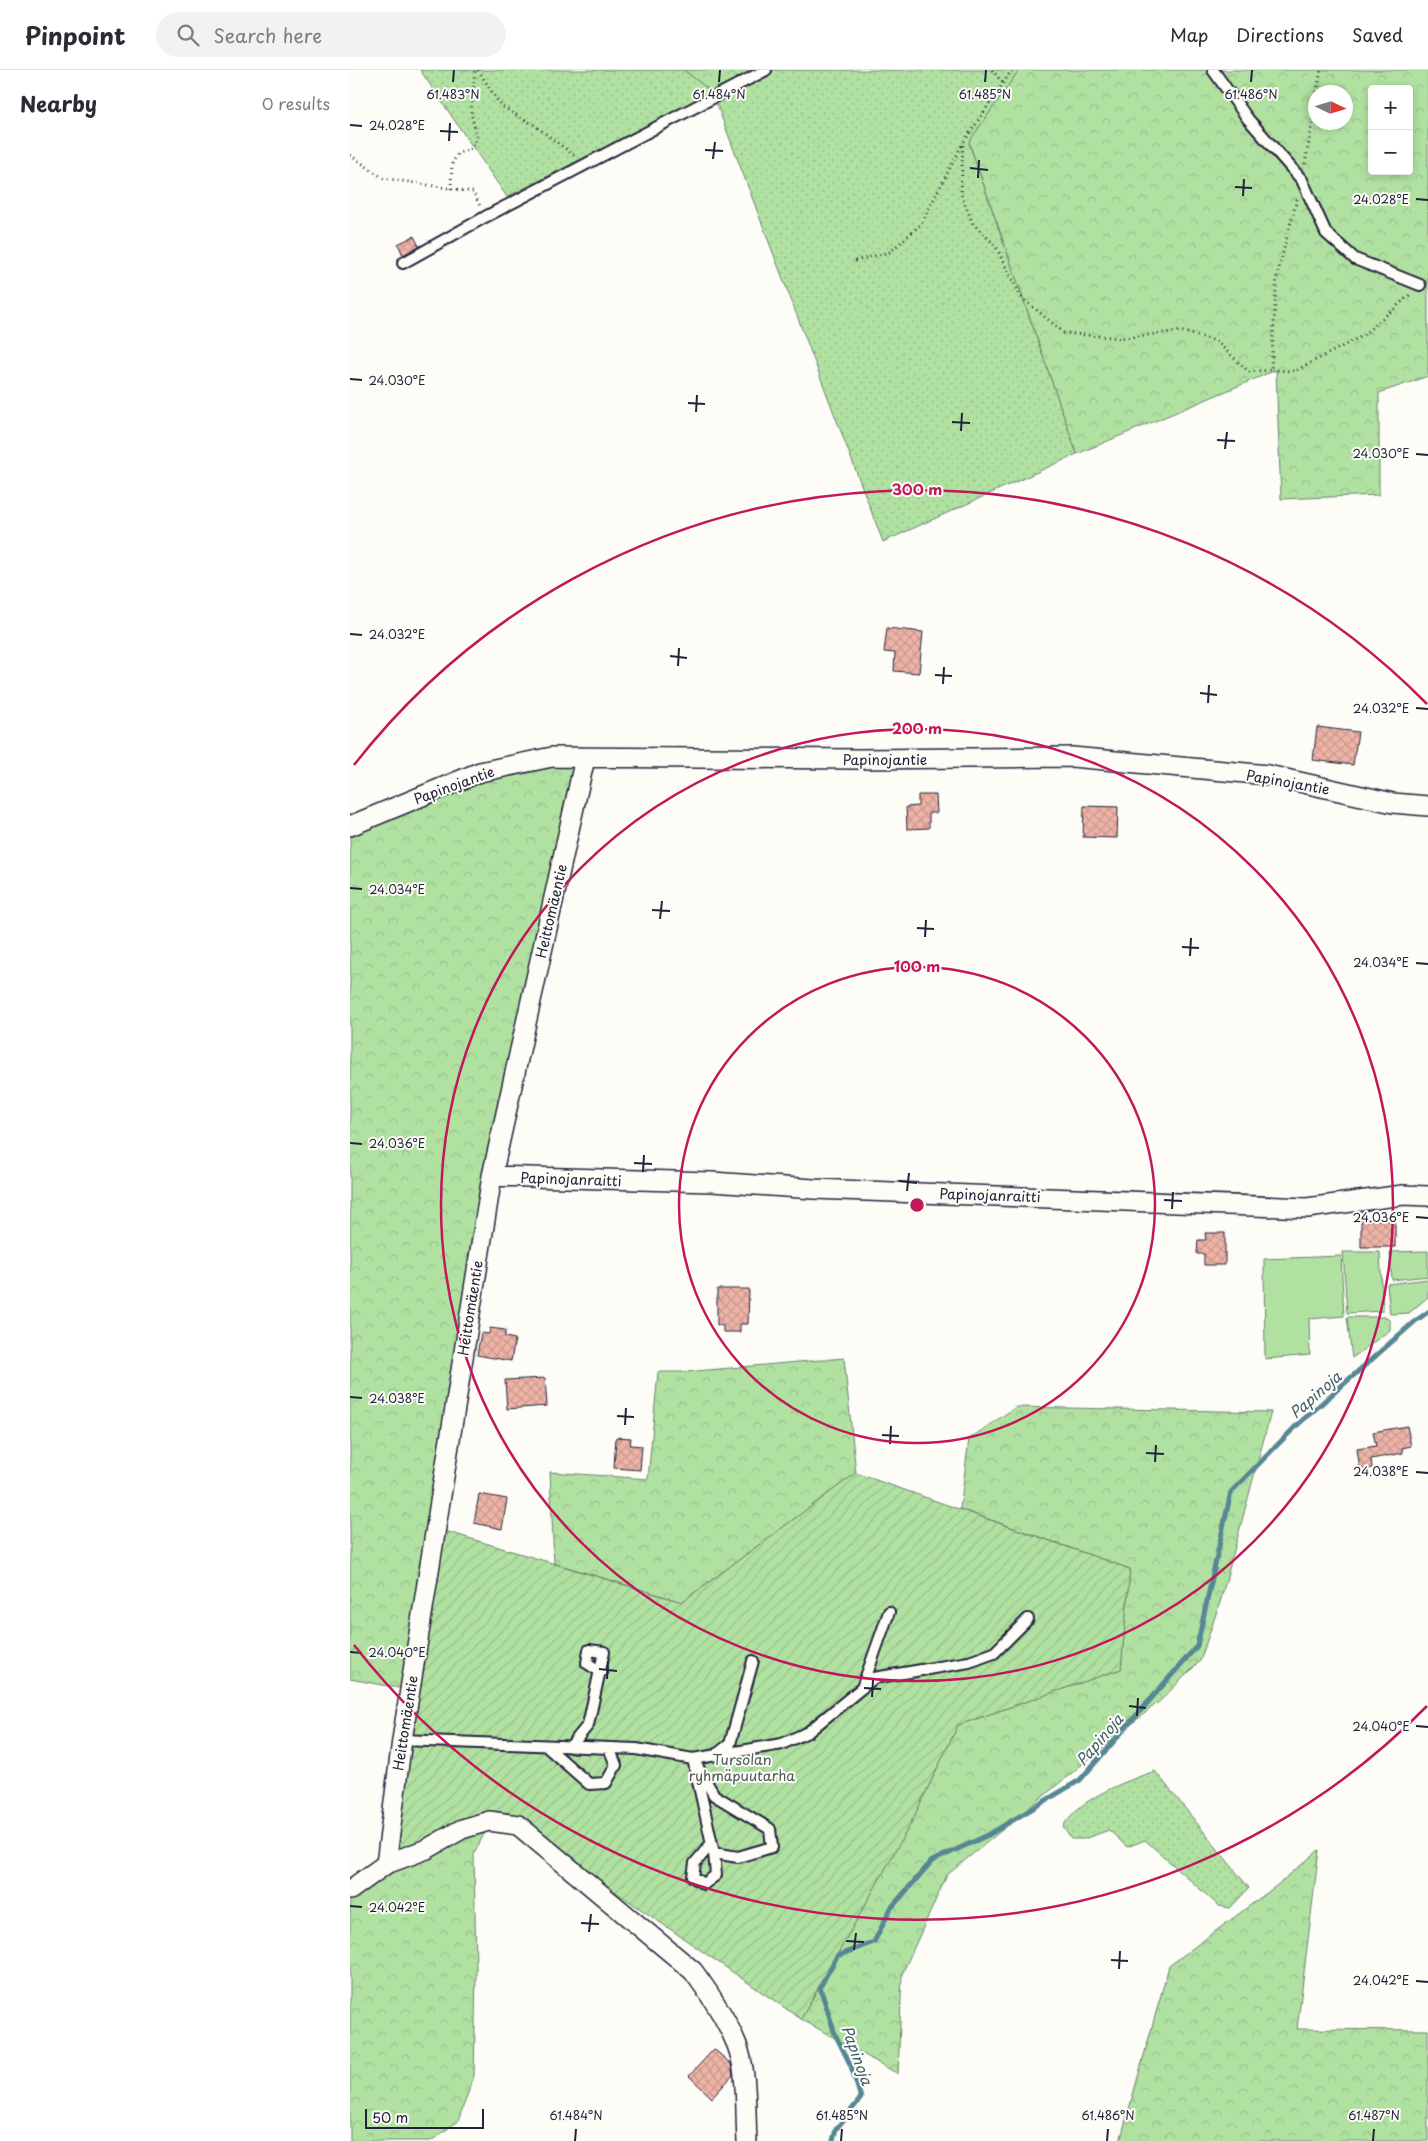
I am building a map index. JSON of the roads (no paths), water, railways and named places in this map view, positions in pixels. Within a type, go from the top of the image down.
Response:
[{"type":"street","name":"Papinojantie","points":[[350,826],[480,772],[552,757],[1072,757],[1268,776],[1393,802],[1428,806]]},
{"type":"street","name":"Heittomäentie","points":[[386,1864],[402,1740],[492,1176],[585,758]]},
{"type":"street","name":"Papinojanraitti","points":[[492,1176],[712,1182],[814,1189],[1307,1208],[1403,1195],[1428,1196]]},
{"type":"street","points":[[350,1890],[386,1864],[427,1849],[462,1828],[489,1821],[518,1826],[693,1971],[712,1996],[737,2045],[744,2076],[747,2141]]},
{"type":"lane","points":[[403,262],[766,70]]},
{"type":"lane","points":[[1213,70],[1248,118],[1302,180],[1326,233],[1354,259],[1420,285]]},
{"type":"lane","points":[[861,1689],[889,1612]]},
{"type":"lane","points":[[402,1740],[636,1749],[693,1759],[782,1744],[808,1732],[874,1678],[969,1662],[994,1653],[1028,1619]]},
{"type":"lane","points":[[716,1755],[730,1744],[753,1661]]},
{"type":"lane","points":[[570,1747],[588,1725],[601,1672]]},
{"type":"lane","points":[[546,1746],[589,1784],[606,1783],[616,1765],[609,1748]]},
{"type":"lane","points":[[693,1759],[714,1794],[770,1829],[772,1847],[738,1857],[713,1848],[693,1759]]},
{"type":"waterway","name":"Papinoja","points":[[833,2141],[836,2129],[861,2098],[851,2066],[835,2034],[820,1987],[837,1956],[874,1942],[891,1908],[932,1861],[988,1835],[1080,1780],[1197,1646],[1231,1492],[1296,1426],[1414,1322],[1428,1312]]},
{"type":"park label","name":"Tursolan ryhmäpuutarha","points":[[742,1768]]}]
